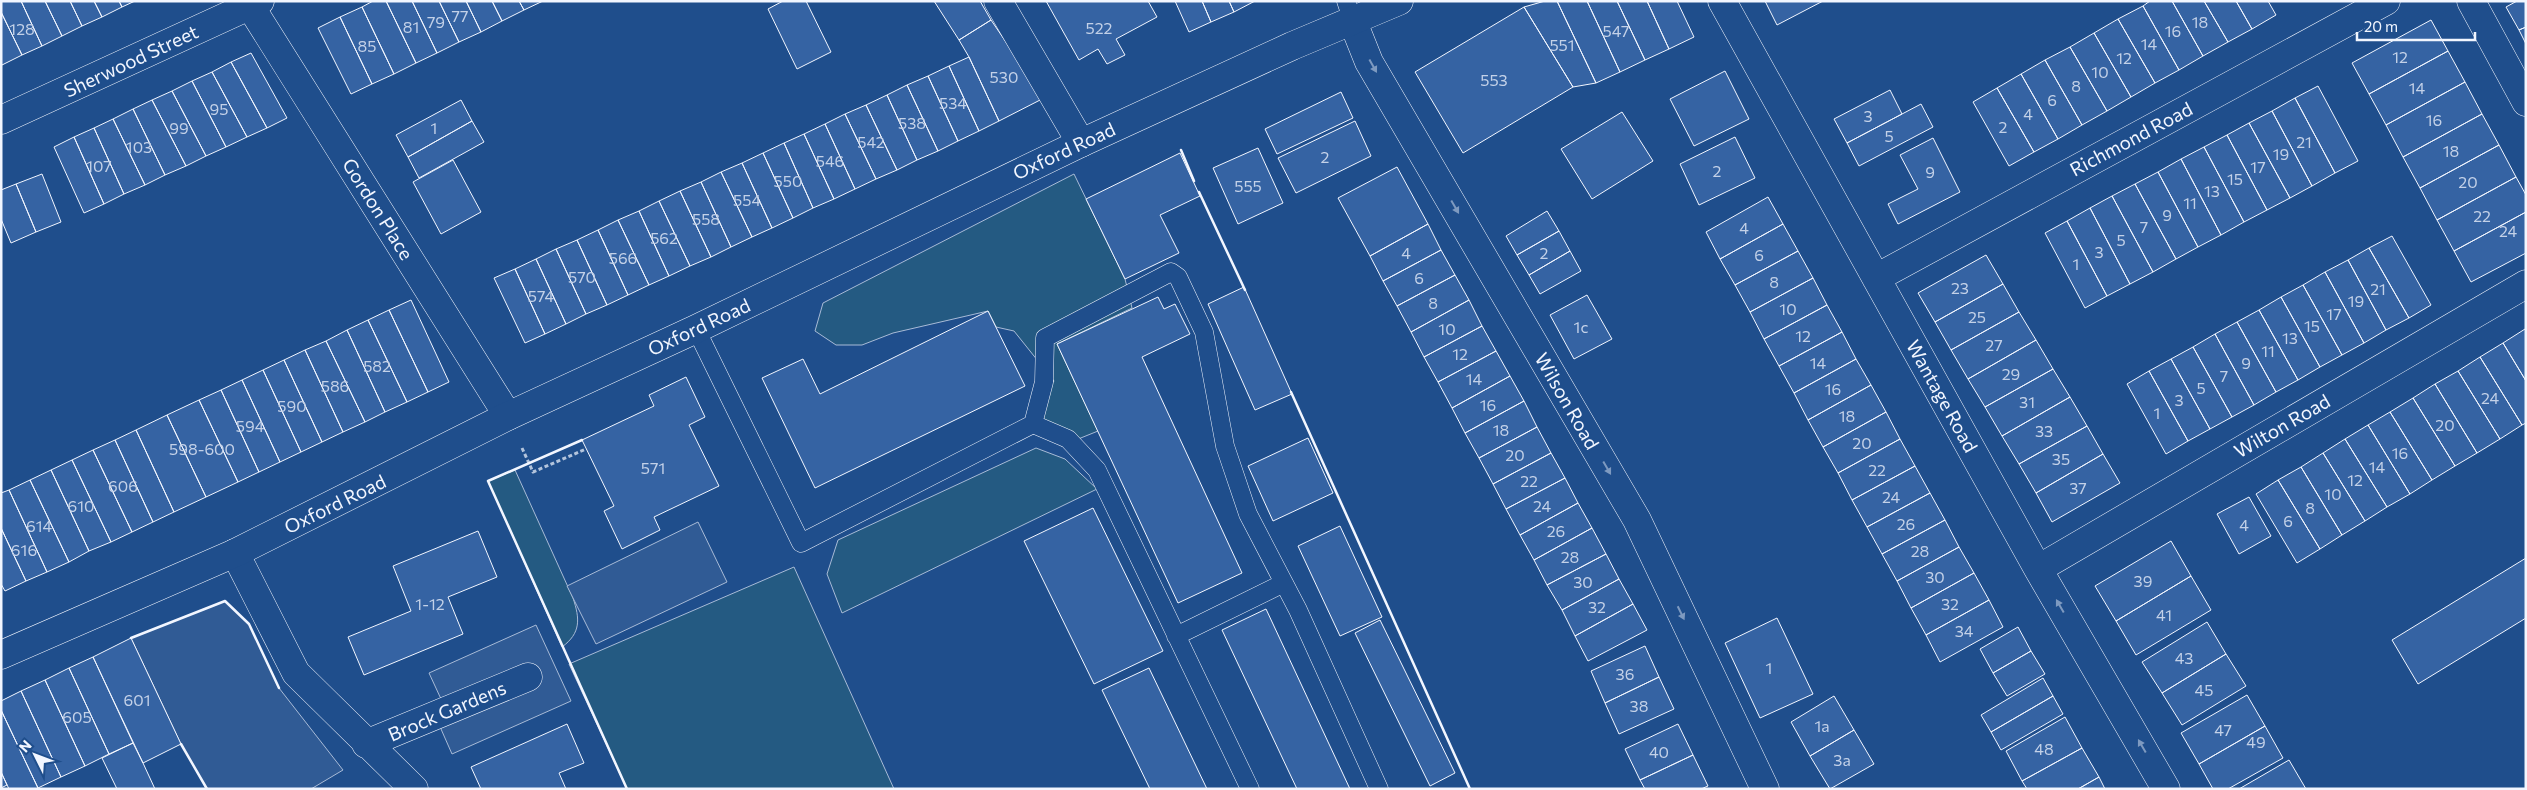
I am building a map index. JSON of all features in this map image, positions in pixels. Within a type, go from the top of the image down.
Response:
[{"type":"street","points":[[998,1],[1081,142]]},
{"type":"street","name":"Oxford Road","points":[[1,656],[235,553],[508,416],[696,329],[1081,142],[1292,46],[1350,12],[1399,1]]},
{"type":"street","name":"Wantage Road","points":[[1722,1],[2038,568],[2166,789]]},
{"type":"street","name":"Richmond Road","points":[[1876,278],[2386,1]]},
{"type":"street","points":[[2471,1],[2526,102]]},
{"type":"street","name":"Sherwood Street","points":[[1,120],[252,3]]},
{"type":"street","name":"Gordon Place","points":[[252,3],[508,416]]},
{"type":"street","name":"Wilson Road","points":[[1350,12],[1370,62],[1637,520],[1765,789]]},
{"type":"street","name":"Wilton Road","points":[[2038,568],[2526,284]]},
{"type":"street","name":"Brock Gardens","points":[[235,553],[296,673],[366,744],[414,789]]},
{"type":"street","name":"Brock Gardens","points":[[366,744],[528,677]]},
{"type":"lane","points":[[696,329],[801,543],[1033,424],[1044,382],[1045,338],[1172,272],[1178,277],[1204,332],[1225,446],[1248,514],[1284,583],[1379,789]]},
{"type":"lane","points":[[1033,424],[1068,439],[1097,470],[1250,789]]},
{"type":"lane","points":[[1176,636],[1284,583]]},
{"type":"path","points":[[508,416],[533,472],[586,449]]},
{"type":"shaded area","points":[[1074,174],[1125,279],[1132,308],[1057,344],[1098,431],[1061,446],[1027,416],[1054,381],[1014,331],[996,327],[988,311],[893,333],[862,345],[836,345],[815,331],[823,303]]},
{"type":"shaded area","points":[[1036,448],[1065,459],[1097,489],[842,613],[827,574],[838,540]]},
{"type":"shaded area","points":[[515,470],[573,598],[577,613],[576,631],[562,647],[488,481]]},
{"type":"shaded area","points":[[698,522],[727,582],[596,644],[567,586]]},
{"type":"shaded area","points":[[794,567],[894,789],[627,789],[569,664]]},
{"type":"shaded area","points":[[225,601],[249,624],[279,688],[343,770],[311,789],[207,789],[181,744],[131,638]]},
{"type":"shaded area","points":[[536,625],[571,701],[452,754],[430,704],[441,699],[429,673]]},
{"type":"building","points":[[1,1],[21,1],[42,46],[22,55],[1,12]]},
{"type":"building","points":[[21,1],[45,1],[62,36],[42,46]]},
{"type":"building","points":[[45,1],[70,1],[82,26],[62,36]]},
{"type":"building","points":[[70,1],[94,1],[102,17],[82,26]]},
{"type":"building","points":[[94,1],[119,1],[122,7],[102,17]]},
{"type":"building","points":[[119,1],[135,1],[122,7]]},
{"type":"building","points":[[373,1],[386,1],[416,63],[394,74],[362,7]]},
{"type":"building","points":[[386,1],[412,1],[437,53],[416,63]]},
{"type":"building","points":[[412,1],[439,1],[459,42],[437,53]]},
{"type":"building","points":[[439,1],[466,1],[481,32],[459,42]]},
{"type":"building","points":[[466,1],[492,1],[502,21],[481,32]]},
{"type":"building","points":[[492,1],[519,1],[524,10],[502,21]]},
{"type":"building","points":[[519,1],[543,1],[524,10]]},
{"type":"building","points":[[783,1],[806,1],[831,52],[797,69],[768,9]]},
{"type":"building","points":[[934,1],[980,1],[991,20],[959,40]]},
{"type":"building","points":[[1046,1],[1148,1],[1157,17],[1116,39],[1125,55],[1107,64],[1098,49],[1079,60]]},
{"type":"building","points":[[1175,1],[1202,1],[1211,22],[1189,32]]},
{"type":"building","points":[[1202,1],[1229,1],[1234,12],[1211,22]]},
{"type":"building","points":[[1229,1],[1255,1],[1234,12]]},
{"type":"building","points":[[1545,1],[1557,1],[1596,83],[1573,87],[1524,7]]},
{"type":"building","points":[[1557,1],[1587,1],[1620,72],[1596,83]]},
{"type":"building","points":[[1587,1],[1617,1],[1645,60],[1620,72]]},
{"type":"building","points":[[1617,1],[1647,1],[1669,49],[1645,60]]},
{"type":"building","points":[[1647,1],[1677,1],[1694,37],[1669,49]]},
{"type":"building","points":[[1765,1],[1823,1],[1777,25]]},
{"type":"building","points":[[2150,1],[2172,1],[2203,56],[2179,70],[2143,6]]},
{"type":"building","points":[[2172,1],[2204,1],[2228,42],[2203,56]]},
{"type":"building","points":[[2204,1],[2236,1],[2252,29],[2228,42]]},
{"type":"building","points":[[2236,1],[2268,1],[2276,15],[2252,29]]},
{"type":"building","points":[[2517,1],[2526,1],[2526,27],[2519,30],[2506,7]]},
{"type":"building","points":[[2143,6],[2179,70],[2155,83],[2118,19]]},
{"type":"building","points":[[362,7],[394,74],[372,84],[340,17]]},
{"type":"building","points":[[1524,7],[1573,87],[1463,153],[1415,72]]},
{"type":"building","points":[[1,12],[22,55],[2,65],[1,63]]},
{"type":"building","points":[[340,17],[372,84],[351,94],[318,28]]},
{"type":"building","points":[[2118,19],[2155,83],[2131,97],[2094,33]]},
{"type":"building","points":[[991,20],[1044,98],[999,121],[959,40]]},
{"type":"building","points":[[2431,20],[2448,51],[2369,94],[2352,63]]},
{"type":"building","points":[[2526,27],[2526,44],[2519,30]]},
{"type":"building","points":[[2094,33],[2131,97],[2107,111],[2070,47]]},
{"type":"building","points":[[2070,47],[2107,111],[2082,125],[2045,60]]},
{"type":"building","points":[[2448,51],[2465,82],[2386,125],[2369,94]]},
{"type":"building","points":[[251,53],[287,118],[267,128],[231,62]]},
{"type":"building","points":[[969,57],[999,121],[979,131],[949,66]]},
{"type":"building","points":[[2045,60],[2082,125],[2058,139],[2021,74]]},
{"type":"building","points":[[231,62],[267,128],[247,137],[212,72]]},
{"type":"building","points":[[949,66],[979,131],[958,141],[928,76]]},
{"type":"building","points":[[1725,71],[1749,119],[1694,146],[1670,99]]},
{"type":"building","points":[[212,72],[247,137],[226,147],[192,81]]},
{"type":"building","points":[[2021,74],[2058,139],[2034,152],[1997,88]]},
{"type":"building","points":[[928,76],[958,141],[938,151],[907,85]]},
{"type":"building","points":[[192,81],[226,147],[206,156],[172,91]]},
{"type":"building","points":[[2465,82],[2482,114],[2403,157],[2386,125]]},
{"type":"building","points":[[907,85],[938,151],[917,160],[887,95]]},
{"type":"building","points":[[2318,86],[2358,161],[2335,173],[2295,98]]},
{"type":"building","points":[[1997,88],[2034,152],[2009,166],[1973,102]]},
{"type":"building","points":[[1890,90],[1902,114],[1847,143],[1834,119]]},
{"type":"building","points":[[172,91],[206,156],[186,166],[152,100]]},
{"type":"building","points":[[1341,92],[1353,118],[1277,154],[1265,129]]},
{"type":"building","points":[[887,95],[917,160],[897,170],[866,105]]},
{"type":"building","points":[[2295,98],[2335,173],[2312,186],[2272,111]]},
{"type":"building","points":[[152,100],[186,166],[165,175],[133,109]]},
{"type":"building","points":[[461,100],[472,121],[408,157],[396,135]]},
{"type":"building","points":[[1921,104],[1933,127],[1859,166],[1847,143]]},
{"type":"building","points":[[866,105],[897,170],[876,179],[845,114]]},
{"type":"building","points":[[133,109],[165,175],[145,185],[113,119]]},
{"type":"building","points":[[2272,111],[2312,186],[2290,198],[2249,123]]},
{"type":"building","points":[[1622,112],[1653,161],[1592,199],[1561,149]]},
{"type":"building","points":[[845,114],[876,179],[855,189],[825,124]]},
{"type":"building","points":[[2482,114],[2499,145],[2420,188],[2403,157]]},
{"type":"building","points":[[113,119],[145,185],[124,194],[94,128]]},
{"type":"building","points":[[472,121],[484,142],[419,178],[408,157]]},
{"type":"building","points":[[1355,121],[1371,156],[1296,193],[1278,158]]},
{"type":"building","points":[[2249,123],[2290,198],[2267,210],[2227,135]]},
{"type":"building","points":[[825,124],[855,189],[834,199],[804,134]]},
{"type":"building","points":[[94,128],[124,194],[104,204],[74,137]]},
{"type":"building","points":[[804,134],[834,199],[813,208],[784,143]]},
{"type":"building","points":[[2227,135],[2267,210],[2244,222],[2204,147]]},
{"type":"building","points":[[74,137],[104,204],[84,213],[54,147]]},
{"type":"building","points":[[1735,137],[1755,178],[1699,205],[1680,164]]},
{"type":"building","points":[[1933,138],[1960,192],[1898,224],[1888,204],[1918,189],[1900,155]]},
{"type":"building","points":[[784,143],[813,208],[793,218],[763,153]]},
{"type":"building","points":[[2499,145],[2516,177],[2437,220],[2420,188]]},
{"type":"building","points":[[2204,147],[2244,222],[2221,235],[2181,159]]},
{"type":"building","points":[[1258,148],[1283,203],[1238,224],[1213,168]]},
{"type":"building","points":[[763,153],[793,218],[772,228],[742,163]]},
{"type":"building","points":[[1180,153],[1200,196],[1160,215],[1179,253],[1125,279],[1086,199]]},
{"type":"building","points":[[2181,159],[2221,235],[2198,247],[2158,172]]},
{"type":"building","points":[[453,160],[481,212],[441,234],[413,182]]},
{"type":"building","points":[[742,163],[772,228],[752,237],[721,172]]},
{"type":"building","points":[[1397,167],[1428,224],[1370,256],[1338,198]]},
{"type":"building","points":[[721,172],[752,237],[731,247],[701,182]]},
{"type":"building","points":[[2158,172],[2198,247],[2176,259],[2135,184]]},
{"type":"building","points":[[42,174],[61,222],[36,232],[16,184]]},
{"type":"building","points":[[2516,177],[2526,195],[2526,212],[2454,251],[2437,220]]},
{"type":"building","points":[[701,182],[731,247],[711,257],[680,191]]},
{"type":"building","points":[[16,184],[36,232],[11,243],[1,219],[1,190]]},
{"type":"building","points":[[2135,184],[2176,259],[2153,272],[2112,196]]},
{"type":"building","points":[[680,191],[711,257],[690,266],[659,201]]},
{"type":"building","points":[[2112,196],[2153,272],[2130,284],[2090,208]]},
{"type":"building","points":[[1768,197],[1783,224],[1720,259],[1706,232]]},
{"type":"building","points":[[659,201],[690,266],[669,276],[639,211]]},
{"type":"building","points":[[2090,208],[2130,284],[2107,296],[2067,221]]},
{"type":"building","points":[[639,211],[669,276],[649,285],[618,220]]},
{"type":"building","points":[[1547,211],[1559,231],[1517,255],[1506,236]]},
{"type":"building","points":[[2526,212],[2526,253],[2471,282],[2454,251]]},
{"type":"building","points":[[618,220],[649,285],[628,295],[598,230]]},
{"type":"building","points":[[2067,221],[2107,296],[2085,308],[2045,233]]},
{"type":"building","points":[[1428,224],[1441,250],[1383,281],[1370,256]]},
{"type":"building","points":[[1783,224],[1798,251],[1735,285],[1720,259]]},
{"type":"building","points":[[598,230],[628,295],[607,305],[577,240]]},
{"type":"building","points":[[1559,231],[1570,251],[1529,275],[1517,255]]},
{"type":"building","points":[[2392,236],[2431,305],[2409,318],[2369,248]]},
{"type":"building","points":[[577,240],[607,305],[586,314],[556,249]]},
{"type":"building","points":[[2369,248],[2409,318],[2386,330],[2348,260]]},
{"type":"building","points":[[556,249],[586,314],[566,324],[536,259]]},
{"type":"building","points":[[1441,250],[1455,275],[1397,306],[1383,281]]},
{"type":"building","points":[[1570,251],[1581,271],[1540,294],[1529,275]]},
{"type":"building","points":[[1798,251],[1813,278],[1750,312],[1735,285]]},
{"type":"building","points":[[1986,255],[2003,284],[1935,322],[1918,293]]},
{"type":"building","points":[[536,259],[566,324],[545,334],[515,269]]},
{"type":"building","points":[[2348,260],[2386,330],[2364,343],[2325,272]]},
{"type":"building","points":[[515,269],[545,334],[525,343],[494,278]]},
{"type":"building","points":[[2325,272],[2364,343],[2342,355],[2303,285]]},
{"type":"building","points":[[1455,275],[1469,300],[1411,332],[1397,306]]},
{"type":"building","points":[[1813,278],[1827,305],[1764,339],[1750,312]]},
{"type":"building","points":[[2003,284],[2019,312],[1951,350],[1935,322]]},
{"type":"building","points":[[2303,285],[2342,355],[2320,367],[2281,297]]},
{"type":"building","points":[[1244,287],[1292,394],[1255,410],[1208,304]]},
{"type":"building","points":[[1587,295],[1612,339],[1574,359],[1550,315]]},
{"type":"building","points":[[1158,297],[1164,309],[1175,304],[1190,334],[1142,357],[1242,573],[1178,603],[1057,344]]},
{"type":"building","points":[[2281,297],[2320,367],[2298,380],[2259,310]]},
{"type":"building","points":[[411,300],[449,382],[428,392],[389,310]]},
{"type":"building","points":[[1469,300],[1482,326],[1424,357],[1411,332]]},
{"type":"building","points":[[1827,305],[1842,332],[1779,366],[1764,339]]},
{"type":"building","points":[[389,310],[428,392],[407,402],[368,320]]},
{"type":"building","points":[[2259,310],[2298,380],[2276,392],[2237,322]]},
{"type":"building","points":[[988,311],[1025,386],[815,488],[762,378],[803,359],[820,394]]},
{"type":"building","points":[[2019,312],[2036,340],[1968,379],[1951,350]]},
{"type":"building","points":[[368,320],[407,402],[385,412],[347,330]]},
{"type":"building","points":[[2237,322],[2276,392],[2254,405],[2215,334]]},
{"type":"building","points":[[1482,326],[1496,351],[1438,382],[1424,357]]},
{"type":"building","points":[[2525,329],[2526,331],[2526,381],[2503,343]]},
{"type":"building","points":[[347,330],[385,412],[365,422],[326,341]]},
{"type":"building","points":[[1842,332],[1856,359],[1794,393],[1779,366]]},
{"type":"building","points":[[2215,334],[2254,405],[2232,417],[2193,347]]},
{"type":"building","points":[[2036,340],[2053,369],[1985,407],[1968,379]]},
{"type":"building","points":[[326,341],[365,422],[343,432],[305,350]]},
{"type":"building","points":[[2503,343],[2526,381],[2526,423],[2522,425],[2480,357]]},
{"type":"building","points":[[2193,347],[2232,417],[2210,429],[2171,359]]},
{"type":"building","points":[[305,350],[343,432],[322,442],[284,360]]},
{"type":"building","points":[[1496,351],[1510,376],[1452,408],[1438,382]]},
{"type":"building","points":[[2480,357],[2522,425],[2500,439],[2458,371]]},
{"type":"building","points":[[1856,359],[1871,385],[1808,420],[1794,393]]},
{"type":"building","points":[[2171,359],[2210,429],[2188,441],[2149,371]]},
{"type":"building","points":[[284,360],[322,442],[301,452],[263,370]]},
{"type":"building","points":[[2053,369],[2070,397],[2002,436],[1985,407]]},
{"type":"building","points":[[263,370],[301,452],[280,462],[242,380]]},
{"type":"building","points":[[2149,371],[2188,441],[2166,454],[2127,384]]},
{"type":"building","points":[[2458,371],[2500,439],[2477,453],[2435,384]]},
{"type":"building","points":[[1510,376],[1524,401],[1465,433],[1452,408]]},
{"type":"building","points":[[686,377],[705,417],[689,425],[719,486],[654,517],[660,530],[622,549],[604,511],[614,506],[582,440],[654,406],[649,395]]},
{"type":"building","points":[[242,380],[280,462],[259,472],[221,390]]},
{"type":"building","points":[[2435,384],[2477,453],[2455,466],[2413,398]]},
{"type":"building","points":[[1871,385],[1886,412],[1823,447],[1808,420]]},
{"type":"building","points":[[221,390],[259,472],[238,482],[199,400]]},
{"type":"building","points":[[2070,397],[2087,426],[2019,464],[2002,436]]},
{"type":"building","points":[[2413,398],[2455,466],[2432,480],[2390,412]]},
{"type":"building","points":[[199,400],[238,482],[206,497],[167,415]]},
{"type":"building","points":[[1524,401],[1537,427],[1479,458],[1465,433]]},
{"type":"building","points":[[1886,412],[1900,439],[1838,473],[1823,447]]},
{"type":"building","points":[[2390,412],[2432,480],[2410,494],[2368,425]]},
{"type":"building","points":[[167,415],[206,497],[174,512],[136,430]]},
{"type":"building","points":[[2368,425],[2410,494],[2387,507],[2345,439]]},
{"type":"building","points":[[2087,426],[2103,454],[2036,493],[2019,464]]},
{"type":"building","points":[[1537,427],[1551,453],[1493,484],[1479,458]]},
{"type":"building","points":[[136,430],[174,512],[153,522],[115,440]]},
{"type":"building","points":[[1308,438],[1333,493],[1273,521],[1248,466]]},
{"type":"building","points":[[1900,439],[1915,466],[1852,500],[1838,473]]},
{"type":"building","points":[[2345,439],[2387,507],[2365,521],[2323,453]]},
{"type":"building","points":[[115,440],[153,522],[132,532],[93,450]]},
{"type":"building","points":[[93,450],[132,532],[111,542],[72,460]]},
{"type":"building","points":[[1551,453],[1565,478],[1506,509],[1493,484]]},
{"type":"building","points":[[2323,453],[2365,521],[2342,535],[2301,467]]},
{"type":"building","points":[[2103,454],[2120,483],[2052,522],[2036,493]]},
{"type":"building","points":[[72,460],[111,542],[89,551],[51,470]]},
{"type":"building","points":[[1915,466],[1930,493],[1867,527],[1852,500]]},
{"type":"building","points":[[2301,467],[2342,535],[2320,549],[2278,480]]},
{"type":"building","points":[[51,470],[89,551],[69,562],[30,480]]},
{"type":"building","points":[[1565,478],[1578,503],[1520,535],[1506,509]]},
{"type":"building","points":[[30,480],[69,562],[47,572],[9,490]]},
{"type":"building","points":[[2278,480],[2320,549],[2297,563],[2256,494]]},
{"type":"building","points":[[9,490],[47,572],[26,581],[1,528],[1,493]]},
{"type":"building","points":[[1930,493],[1945,520],[1882,554],[1867,527]]},
{"type":"building","points":[[2249,497],[2271,536],[2239,554],[2217,514]]},
{"type":"building","points":[[1578,503],[1592,528],[1534,560],[1520,535]]},
{"type":"building","points":[[1093,508],[1163,651],[1094,684],[1024,541]]},
{"type":"building","points":[[1945,520],[1959,547],[1897,581],[1882,554]]},
{"type":"building","points":[[1340,526],[1382,617],[1340,636],[1298,546]]},
{"type":"building","points":[[1,528],[26,581],[5,591],[1,584]]},
{"type":"building","points":[[1592,528],[1606,554],[1547,585],[1534,560]]},
{"type":"building","points":[[478,531],[497,577],[448,597],[463,634],[364,675],[348,637],[411,611],[393,566]]},
{"type":"building","points":[[2171,541],[2191,576],[2116,621],[2095,586]]},
{"type":"building","points":[[1959,547],[1974,573],[1911,608],[1897,581]]},
{"type":"building","points":[[1606,554],[1619,579],[1562,610],[1547,585]]},
{"type":"building","points":[[2526,558],[2526,618],[2418,684],[2392,640]]},
{"type":"building","points":[[1974,573],[1989,600],[1926,635],[1911,608]]},
{"type":"building","points":[[2191,576],[2211,610],[2136,655],[2116,621]]},
{"type":"building","points":[[1619,579],[1633,604],[1575,636],[1562,610]]},
{"type":"building","points":[[1989,600],[2003,627],[1940,662],[1926,635]]},
{"type":"building","points":[[1633,604],[1647,630],[1588,661],[1575,636]]},
{"type":"building","points":[[1266,609],[1350,789],[1297,789],[1222,630]]},
{"type":"building","points":[[1777,618],[1813,694],[1760,718],[1725,643]]},
{"type":"building","points":[[1380,620],[1455,773],[1430,786],[1355,633]]},
{"type":"building","points":[[2207,622],[2226,654],[2162,693],[2142,662]]},
{"type":"building","points":[[2018,627],[2031,651],[1993,673],[1980,649]]},
{"type":"building","points":[[131,638],[181,744],[143,763],[93,657]]},
{"type":"building","points":[[1645,646],[1659,677],[1605,703],[1591,671]]},
{"type":"building","points":[[2031,651],[2045,674],[2007,696],[1993,673]]},
{"type":"building","points":[[2226,654],[2246,686],[2182,725],[2162,693]]},
{"type":"building","points":[[93,657],[133,743],[109,754],[69,668]]},
{"type":"building","points":[[69,668],[109,754],[85,766],[45,680]]},
{"type":"building","points":[[1149,668],[1207,789],[1150,789],[1102,690]]},
{"type":"building","points":[[1659,677],[1674,709],[1619,734],[1605,703]]},
{"type":"building","points":[[2043,678],[2053,696],[1991,732],[1981,715]]},
{"type":"building","points":[[45,680],[85,766],[61,777],[21,691]]},
{"type":"building","points":[[21,691],[61,777],[38,788],[1,710],[1,701]]},
{"type":"building","points":[[2247,695],[2265,726],[2199,764],[2181,733]]},
{"type":"building","points":[[1834,696],[1854,730],[1810,756],[1791,722]]},
{"type":"building","points":[[2053,696],[2063,714],[2001,750],[1991,732]]},
{"type":"building","points":[[1,710],[38,788],[36,789],[9,789],[1,772]]},
{"type":"building","points":[[2065,717],[2082,748],[2022,781],[2006,751]]},
{"type":"building","points":[[567,724],[584,763],[559,773],[566,789],[481,789],[471,767]]},
{"type":"building","points":[[1678,724],[1693,755],[1640,780],[1625,749]]},
{"type":"building","points":[[2265,726],[2283,758],[2228,789],[2213,789],[2199,764]]},
{"type":"building","points":[[1854,730],[1874,764],[1830,789],[1810,756]]},
{"type":"building","points":[[133,743],[155,789],[117,789],[102,758]]},
{"type":"building","points":[[2082,748],[2099,777],[2078,789],[2027,789],[2022,781]]},
{"type":"building","points":[[1693,755],[1708,786],[1701,789],[1645,789],[1640,780]]},
{"type":"building","points":[[2289,760],[2306,789],[2239,789]]},
{"type":"building","points":[[1,772],[7,785],[1,788]]},
{"type":"building","points":[[2099,777],[2105,789],[2078,789]]},
{"type":"wall","points":[[1181,150],[1194,181]]},
{"type":"wall","points":[[1199,192],[1245,290]]},
{"type":"wall","points":[[1291,392],[1470,789]]},
{"type":"wall","points":[[582,440],[488,481],[627,789]]},
{"type":"wall","points":[[131,638],[225,601],[249,624],[279,688]]},
{"type":"wall","points":[[181,744],[207,789]]}]
